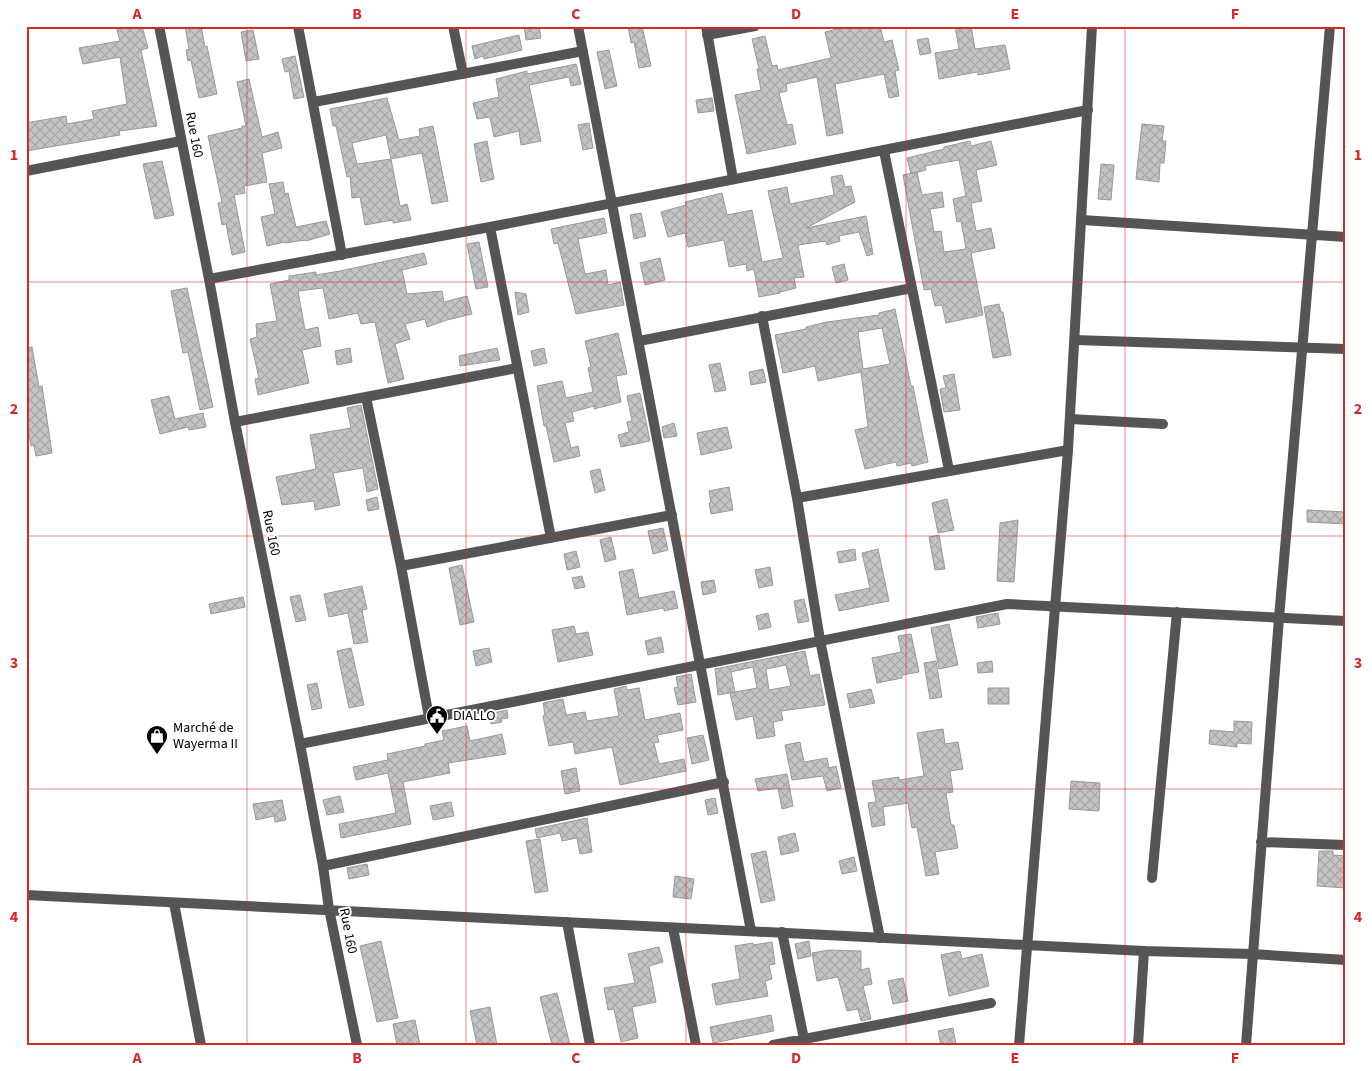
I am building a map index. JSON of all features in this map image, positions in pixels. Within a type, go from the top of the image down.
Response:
[{"type":"street","name":"Rue 160","points":[[159,26],[235,422],[300,744],[323,866],[329,909],[357,1045]]},
{"type":"street","points":[[298,26],[342,255]]},
{"type":"street","points":[[453,26],[463,74]]},
{"type":"street","points":[[578,26],[751,931]]},
{"type":"street","points":[[734,179],[707,31],[755,26]]},
{"type":"street","points":[[1019,1045],[1068,450],[1092,26]]},
{"type":"street","points":[[1246,1045],[1279,618],[1330,26]]},
{"type":"street","points":[[314,102],[583,51]]},
{"type":"street","points":[[209,279],[490,227],[1088,110]]},
{"type":"street","points":[[26,171],[182,141]]},
{"type":"street","points":[[884,151],[949,470]]},
{"type":"street","points":[[1082,220],[1346,237]]},
{"type":"street","points":[[490,227],[551,538]]},
{"type":"street","points":[[639,341],[912,288]]},
{"type":"street","points":[[762,316],[797,498],[820,640],[880,938]]},
{"type":"street","points":[[1075,340],[1346,349]]},
{"type":"street","points":[[235,422],[517,368]]},
{"type":"street","points":[[366,397],[401,566],[429,717]]},
{"type":"street","points":[[1070,419],[1163,424]]},
{"type":"street","points":[[797,498],[1068,450]]},
{"type":"street","points":[[401,566],[672,515]]},
{"type":"street","points":[[300,744],[1007,604],[1346,621]]},
{"type":"street","points":[[1152,878],[1178,612]]},
{"type":"street","points":[[323,866],[724,782]]},
{"type":"street","points":[[1261,842],[1346,845]]},
{"type":"street","points":[[26,895],[1346,960]]},
{"type":"street","points":[[174,903],[201,1045]]},
{"type":"street","points":[[567,922],[590,1045]]},
{"type":"street","points":[[673,928],[696,1045]]},
{"type":"street","points":[[782,932],[804,1039]]},
{"type":"street","points":[[1138,1045],[1144,951]]},
{"type":"street","points":[[773,1045],[991,1003]]},
{"type":"building","points":[[116,26],[142,26],[148,48],[141,50],[157,126],[119,131],[120,135],[26,151],[26,123],[66,116],[67,124],[94,119],[92,111],[127,104],[120,57],[83,64],[79,48],[120,41]]},
{"type":"building","points":[[185,26],[201,26],[217,94],[199,98],[191,60],[188,61],[186,50],[189,49]]},
{"type":"building","points":[[524,26],[539,26],[541,38],[526,40]]},
{"type":"building","points":[[628,26],[642,26],[651,66],[639,68],[634,42],[631,43]]},
{"type":"building","points":[[851,26],[880,26],[884,42],[892,40],[899,70],[895,71],[899,96],[889,98],[884,74],[835,84],[843,133],[827,136],[817,77],[786,84],[787,91],[779,93],[787,125],[792,124],[796,144],[747,154],[735,95],[761,90],[757,69],[759,69],[752,39],[765,36],[772,66],[777,65],[778,70],[831,58],[825,32]]},
{"type":"building","points":[[955,26],[971,26],[975,49],[1005,45],[1010,69],[978,75],[977,72],[939,79],[935,53],[959,49]]},
{"type":"building","points":[[253,30],[259,59],[246,61],[241,32]]},
{"type":"building","points":[[519,35],[522,50],[484,59],[483,56],[475,59],[472,46]]},
{"type":"building","points":[[928,38],[931,53],[920,55],[917,40]]},
{"type":"building","points":[[609,50],[617,86],[605,89],[597,52]]},
{"type":"building","points":[[295,56],[304,97],[294,99],[289,71],[285,72],[282,59]]},
{"type":"building","points":[[576,64],[581,84],[571,86],[569,77],[529,85],[541,141],[521,145],[519,131],[494,137],[490,117],[477,119],[473,103],[499,97],[496,79],[527,71],[527,74]]},
{"type":"building","points":[[249,79],[262,137],[278,132],[282,148],[262,153],[267,182],[244,186],[245,193],[234,195],[245,252],[232,255],[226,224],[222,225],[218,203],[222,202],[208,136],[246,126],[237,82]]},
{"type":"building","points":[[387,98],[399,140],[420,136],[419,129],[433,126],[448,201],[432,204],[422,153],[391,159],[400,206],[407,204],[411,220],[393,223],[393,220],[365,225],[360,197],[352,198],[350,176],[347,177],[336,126],[333,126],[330,109]],"holes":[[[386,135],[391,159],[357,164],[352,143]]]},
{"type":"building","points":[[712,98],[714,111],[698,113],[696,100]]},
{"type":"building","points":[[589,123],[593,148],[583,150],[578,125]]},
{"type":"building","points":[[1142,124],[1164,126],[1162,141],[1166,141],[1164,163],[1160,163],[1159,182],[1136,179]]},
{"type":"building","points":[[487,141],[494,179],[481,182],[474,144]]},
{"type":"building","points":[[970,141],[971,146],[991,141],[997,165],[976,170],[982,201],[971,203],[976,231],[991,228],[995,248],[971,253],[983,315],[946,323],[942,305],[935,306],[931,289],[924,290],[903,175],[911,173],[907,158]],"holes":[[[959,160],[966,196],[953,199],[957,222],[961,221],[966,249],[944,252],[941,231],[934,232],[930,209],[944,207],[942,192],[922,195],[917,172],[926,170],[925,166]]]},
{"type":"building","points":[[162,161],[174,215],[155,219],[143,164]]},
{"type":"building","points":[[1101,164],[1114,165],[1111,200],[1098,199]]},
{"type":"building","points":[[842,175],[845,187],[851,186],[855,202],[806,228],[866,216],[873,254],[867,256],[859,232],[839,236],[840,241],[827,245],[826,241],[798,245],[804,277],[794,278],[796,288],[780,293],[759,297],[754,269],[747,271],[746,264],[729,267],[724,240],[688,247],[685,233],[668,237],[661,212],[686,205],[685,202],[722,193],[727,215],[752,210],[762,262],[783,258],[768,191],[787,187],[790,204],[834,195],[831,177]]},
{"type":"building","points":[[283,182],[285,194],[288,193],[296,227],[326,221],[330,234],[306,241],[285,242],[267,246],[261,217],[275,214],[269,184]]},
{"type":"building","points":[[641,213],[646,236],[634,239],[630,215]]},
{"type":"building","points":[[604,218],[607,233],[578,239],[585,274],[606,270],[608,285],[620,282],[624,305],[576,314],[558,243],[554,244],[551,229]]},
{"type":"building","points":[[479,242],[488,287],[476,289],[467,244]]},
{"type":"building","points":[[424,253],[427,264],[402,270],[407,294],[442,291],[444,302],[467,296],[472,314],[427,327],[425,319],[405,324],[410,339],[395,344],[404,379],[388,383],[375,322],[361,324],[358,313],[329,319],[323,288],[298,291],[305,330],[318,327],[321,346],[302,350],[309,383],[258,395],[255,379],[259,378],[250,339],[257,337],[256,324],[277,321],[270,284],[289,280],[289,276],[316,272],[316,275],[340,271]]},
{"type":"building","points":[[660,258],[665,280],[645,285],[640,263]]},
{"type":"building","points":[[844,264],[848,280],[836,283],[832,267]]},
{"type":"building","points":[[187,288],[213,407],[200,410],[188,352],[183,353],[171,291]]},
{"type":"building","points":[[515,292],[526,294],[529,312],[518,315]]},
{"type":"building","points":[[999,304],[1001,312],[1003,312],[1011,355],[993,358],[984,307]]},
{"type":"building","points":[[895,309],[928,462],[912,466],[911,463],[897,466],[896,462],[865,469],[855,430],[868,427],[861,372],[818,381],[815,366],[783,373],[775,335],[806,329],[806,327],[827,322],[879,315],[879,313]],"holes":[[[882,328],[890,364],[863,369],[858,332]]]},
{"type":"building","points":[[618,333],[627,374],[616,376],[621,402],[572,412],[574,421],[565,423],[571,448],[578,446],[580,456],[554,462],[546,426],[544,426],[537,386],[562,381],[566,398],[593,392],[588,368],[591,367],[585,341]]},
{"type":"building","points":[[32,347],[39,387],[42,386],[52,453],[36,456],[34,445],[31,446],[26,416],[26,348]]},
{"type":"building","points":[[350,348],[352,362],[337,365],[335,351]]},
{"type":"building","points":[[497,348],[500,360],[460,366],[459,356]]},
{"type":"building","points":[[544,348],[547,363],[534,366],[531,351]]},
{"type":"building","points":[[720,363],[726,390],[715,392],[709,365]]},
{"type":"building","points":[[763,369],[766,382],[751,385],[749,372]]},
{"type":"building","points":[[954,374],[960,410],[944,412],[940,389],[946,388],[943,376]]},
{"type":"building","points":[[640,393],[650,441],[621,447],[618,435],[629,432],[627,422],[632,421],[627,396]]},
{"type":"building","points":[[169,396],[175,419],[203,413],[206,427],[189,430],[188,427],[160,434],[151,400]]},
{"type":"building","points":[[361,405],[378,489],[367,492],[363,468],[333,473],[340,505],[315,510],[314,501],[282,505],[276,477],[316,469],[310,435],[351,428],[347,408]]},
{"type":"building","points":[[674,423],[677,436],[664,438],[662,427]]},
{"type":"building","points":[[727,427],[732,448],[701,455],[697,433]]},
{"type":"building","points":[[600,469],[605,490],[595,493],[590,471]]},
{"type":"building","points":[[729,487],[733,510],[711,514],[709,491]]},
{"type":"building","points":[[377,497],[379,509],[368,511],[366,500]]},
{"type":"building","points":[[947,499],[954,530],[938,533],[932,503]]},
{"type":"building","points":[[1307,510],[1346,512],[1346,524],[1307,522]]},
{"type":"building","points":[[1018,520],[1014,582],[997,581],[1000,523]]},
{"type":"building","points":[[663,528],[668,550],[653,554],[648,531]]},
{"type":"building","points":[[939,535],[945,569],[935,570],[929,537]]},
{"type":"building","points":[[611,537],[616,559],[605,562],[600,540]]},
{"type":"building","points":[[855,549],[856,560],[839,563],[837,552]]},
{"type":"building","points":[[878,549],[889,601],[839,611],[835,595],[870,588],[862,553]]},
{"type":"building","points":[[576,551],[580,567],[567,570],[564,554]]},
{"type":"building","points":[[462,565],[474,622],[460,625],[449,568]]},
{"type":"building","points":[[770,567],[773,585],[759,588],[755,570]]},
{"type":"building","points":[[633,569],[639,598],[674,591],[678,608],[664,611],[664,608],[627,615],[619,572]]},
{"type":"building","points":[[582,576],[585,587],[575,589],[572,578]]},
{"type":"building","points":[[714,580],[716,592],[703,595],[701,582]]},
{"type":"building","points":[[362,586],[367,609],[362,610],[368,642],[354,644],[348,613],[329,617],[324,594]]},
{"type":"building","points":[[300,595],[306,620],[296,622],[290,597]]},
{"type":"building","points":[[243,597],[245,607],[211,614],[209,604]]},
{"type":"building","points":[[804,599],[809,621],[798,623],[794,601]]},
{"type":"building","points":[[768,613],[771,627],[759,630],[756,616]]},
{"type":"building","points":[[998,613],[1000,624],[978,628],[976,617]]},
{"type":"building","points":[[949,624],[958,665],[939,669],[931,628]]},
{"type":"building","points":[[574,626],[576,634],[588,632],[593,655],[558,662],[552,630]]},
{"type":"building","points":[[911,634],[919,672],[877,683],[872,658],[901,652],[898,636]]},
{"type":"building","points":[[661,637],[664,652],[648,655],[645,641]]},
{"type":"building","points":[[351,648],[364,705],[349,708],[337,651]]},
{"type":"building","points":[[489,648],[492,662],[476,666],[473,651]]},
{"type":"building","points":[[805,651],[810,676],[819,674],[825,705],[781,711],[783,720],[773,722],[775,736],[757,739],[753,716],[736,720],[730,693],[757,688],[753,667],[731,672],[735,692],[718,695],[715,669]],"holes":[[[786,665],[791,686],[769,690],[766,669]]]},
{"type":"building","points":[[936,661],[942,697],[930,699],[924,663]]},
{"type":"building","points":[[992,661],[993,672],[978,673],[977,663]]},
{"type":"building","points":[[691,674],[696,702],[678,705],[674,688],[678,687],[676,677]]},
{"type":"building","points":[[317,683],[322,708],[312,710],[307,685]]},
{"type":"building","points":[[626,686],[627,690],[639,688],[645,720],[680,713],[683,730],[657,735],[659,742],[654,743],[659,764],[684,759],[686,771],[620,785],[612,747],[575,754],[573,742],[549,746],[543,716],[545,715],[543,703],[563,699],[566,715],[585,712],[587,721],[619,716],[614,689]]},
{"type":"building","points":[[988,688],[1009,688],[1009,704],[988,704]]},
{"type":"building","points":[[871,689],[875,703],[850,708],[847,694]]},
{"type":"building","points":[[507,710],[508,718],[501,719],[502,722],[491,724],[489,714]]},
{"type":"building","points":[[1234,721],[1252,722],[1251,744],[1237,743],[1237,747],[1209,744],[1210,730],[1234,732]]},
{"type":"building","points":[[467,726],[470,741],[502,734],[506,754],[448,763],[450,773],[403,782],[411,824],[341,838],[339,824],[396,813],[388,773],[356,780],[353,767],[388,760],[387,754],[444,740],[442,731]]},
{"type":"building","points":[[943,729],[945,744],[958,742],[963,769],[950,771],[953,792],[946,793],[951,825],[954,825],[958,848],[935,852],[939,874],[926,876],[917,827],[912,828],[908,803],[883,807],[885,825],[872,827],[868,803],[876,802],[872,781],[899,777],[899,780],[924,776],[917,733]]},
{"type":"building","points":[[703,735],[709,760],[692,764],[687,738]]},
{"type":"building","points":[[800,742],[804,762],[827,758],[829,768],[836,766],[841,788],[827,791],[823,776],[792,780],[785,745]]},
{"type":"building","points":[[576,768],[580,791],[565,794],[561,771]]},
{"type":"building","points":[[787,774],[793,806],[782,809],[778,788],[758,791],[755,779]]},
{"type":"building","points":[[1071,781],[1100,783],[1099,811],[1069,809]]},
{"type":"building","points":[[340,796],[344,812],[327,815],[323,800]]},
{"type":"building","points":[[715,798],[718,813],[708,815],[705,800]]},
{"type":"building","points":[[282,800],[286,820],[275,822],[274,816],[256,820],[253,804]]},
{"type":"building","points":[[451,802],[454,816],[433,820],[430,806]]},
{"type":"building","points":[[587,818],[592,852],[580,854],[577,838],[562,841],[560,833],[537,838],[535,829]]},
{"type":"building","points":[[795,833],[799,851],[781,855],[778,837]]},
{"type":"building","points":[[540,839],[548,891],[535,893],[526,841]]},
{"type":"building","points":[[766,851],[775,900],[761,903],[751,854]]},
{"type":"building","points":[[1319,851],[1333,851],[1333,855],[1346,856],[1346,888],[1317,886]]},
{"type":"building","points":[[854,857],[857,871],[842,874],[839,861]]},
{"type":"building","points":[[367,864],[369,875],[349,879],[347,868]]},
{"type":"building","points":[[675,876],[694,879],[691,899],[673,897]]},
{"type":"building","points":[[381,941],[398,1018],[377,1022],[360,946]]},
{"type":"building","points":[[809,941],[811,956],[798,959],[795,944]]},
{"type":"building","points":[[772,942],[775,964],[769,965],[772,979],[765,981],[768,996],[716,1005],[712,984],[740,979],[735,946]]},
{"type":"building","points":[[659,947],[663,962],[649,966],[656,1002],[632,1007],[638,1038],[621,1042],[614,1009],[608,1010],[604,988],[635,983],[628,954]]},
{"type":"building","points":[[829,950],[861,951],[861,970],[869,968],[872,984],[863,986],[871,1019],[861,1021],[858,1009],[847,1011],[838,977],[817,981],[812,953]]},
{"type":"building","points":[[960,951],[962,959],[982,954],[989,986],[949,996],[941,955]]},
{"type":"building","points":[[903,978],[908,1001],[893,1004],[888,981]]},
{"type":"building","points":[[557,993],[570,1045],[552,1045],[540,997]]},
{"type":"building","points":[[490,1007],[497,1045],[477,1045],[470,1011]]},
{"type":"building","points":[[771,1015],[774,1031],[713,1043],[710,1027]]},
{"type":"building","points":[[415,1020],[420,1045],[397,1045],[393,1024]]},
{"type":"building","points":[[953,1028],[956,1045],[941,1045],[938,1031]]},
{"type":"place","name":"DIALLO","points":[[437,735]]},
{"type":"place","name":"Marché de Wayerma II","points":[[157,755]]}]
